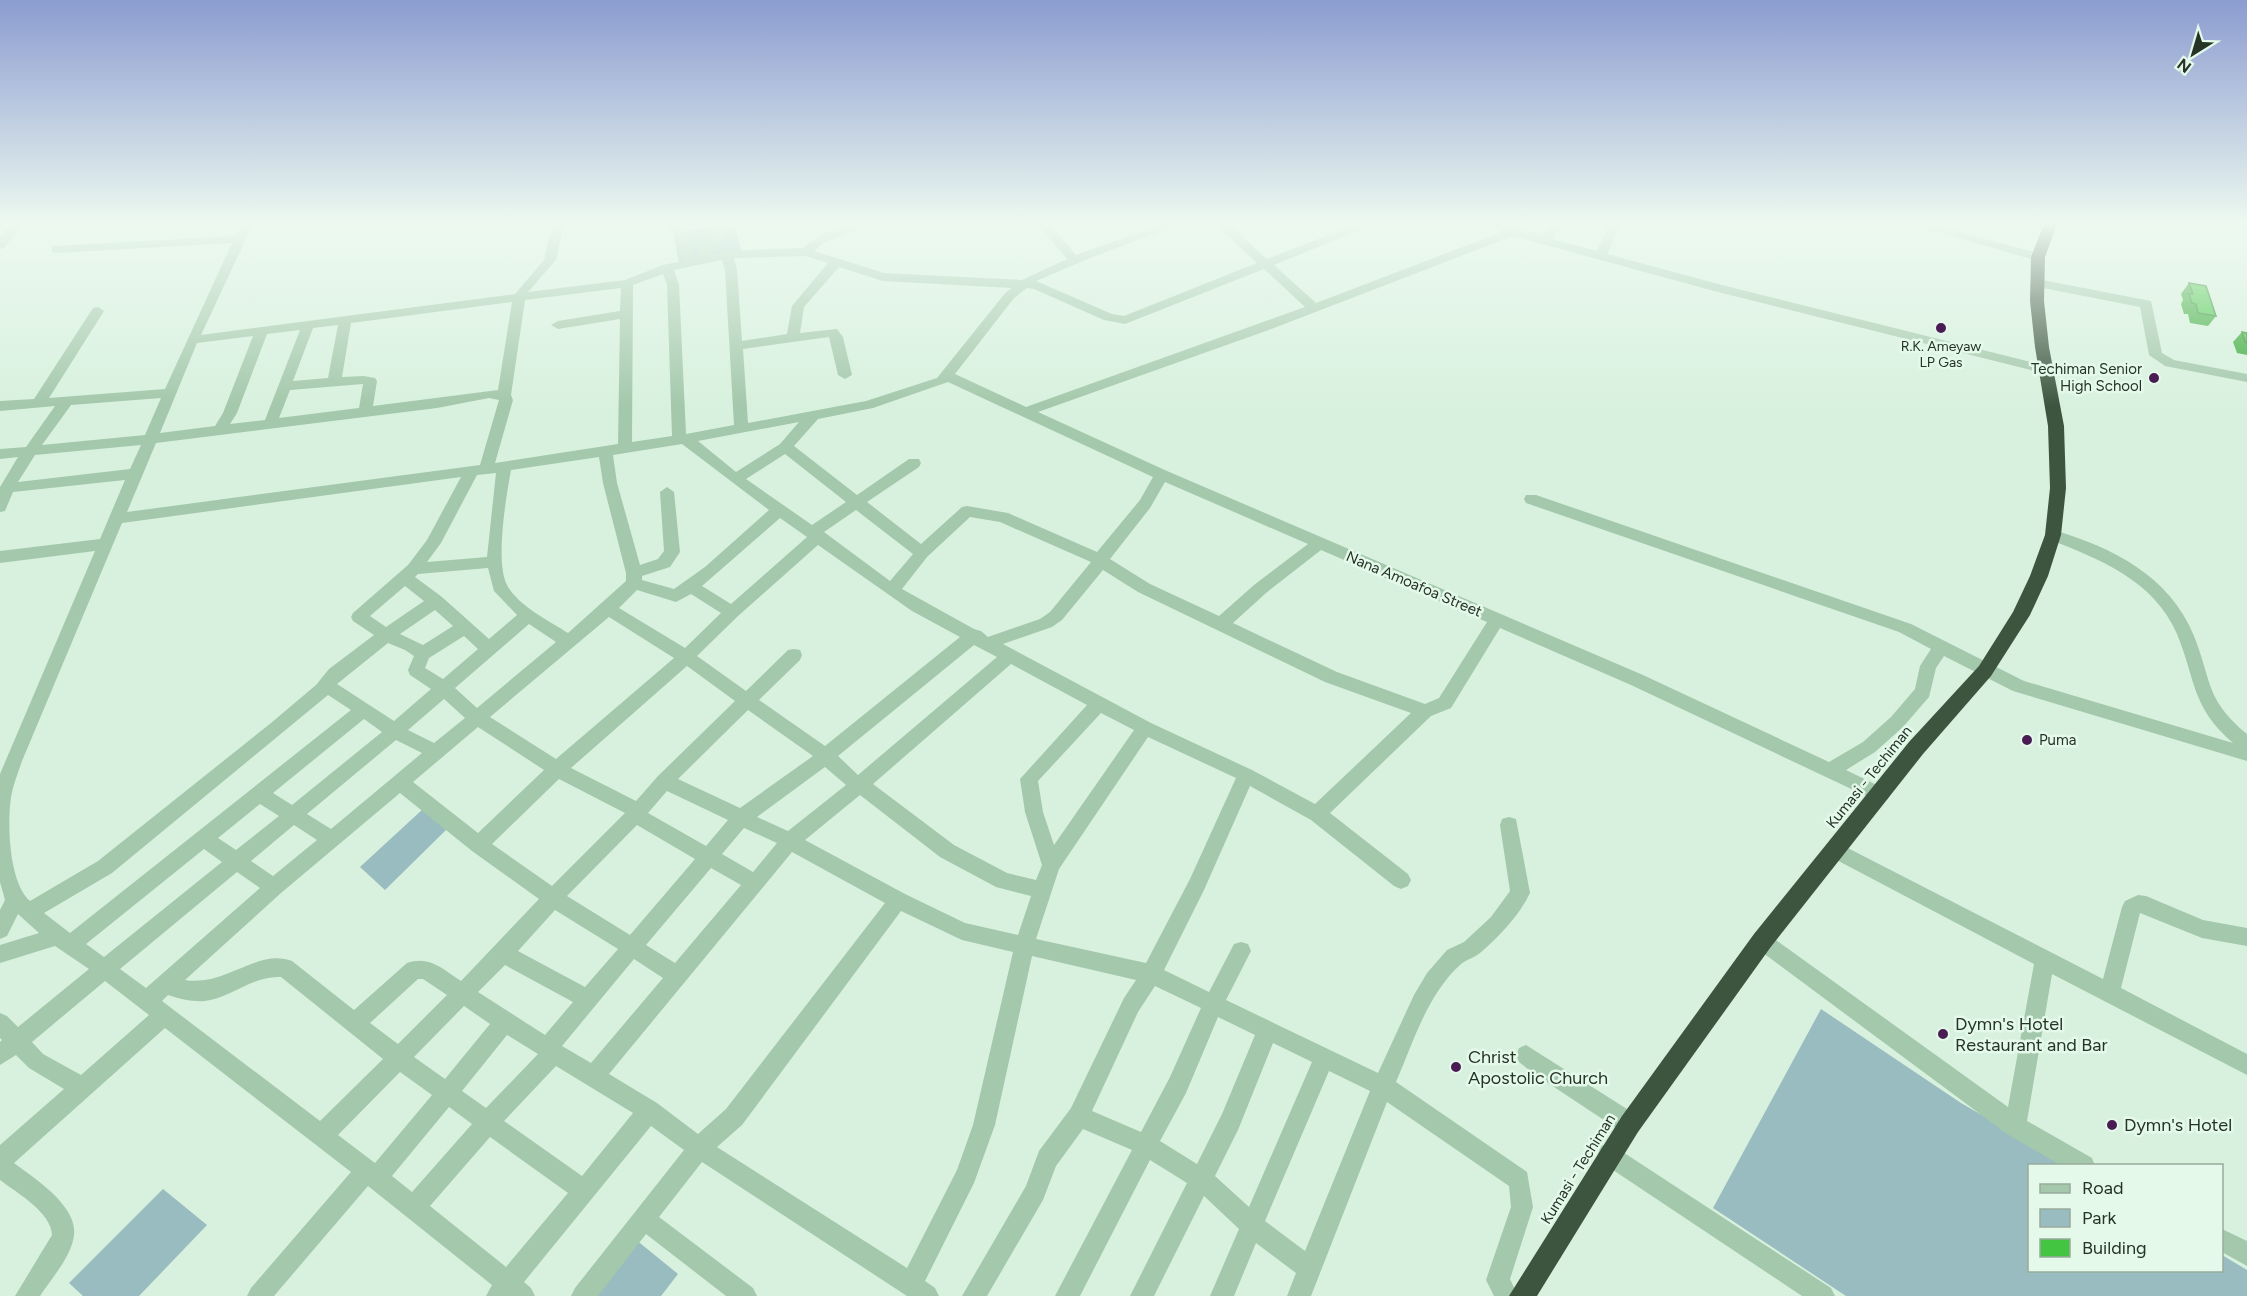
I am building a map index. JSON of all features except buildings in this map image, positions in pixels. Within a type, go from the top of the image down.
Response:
[{"type":"highway","name":"Kumasi - Techiman","points":[[1522,1296],[1630,1124],[1762,941],[1881,795],[1916,748],[1985,671],[2021,615],[2039,576],[2053,535],[2058,488],[2059,452],[2038,323],[2037,284]]},
{"type":"street","points":[[217,284],[5,765],[0,806],[3,861],[22,906],[414,1207],[505,1293]]},
{"type":"street","points":[[423,654],[411,645],[386,635],[359,617],[409,573],[433,543],[479,470],[506,400],[504,395],[519,297],[526,284]]},
{"type":"street","points":[[193,340],[609,284]]},
{"type":"street","points":[[625,447],[627,284]]},
{"type":"street","points":[[673,284],[682,439]]},
{"type":"street","points":[[732,284],[741,429]]},
{"type":"street","points":[[793,338],[798,306],[817,284]]},
{"type":"street","points":[[115,519],[479,470],[682,439],[813,416],[912,392],[935,384],[947,376],[1010,295],[1022,284]]},
{"type":"street","points":[[1026,284],[1046,288],[1109,317],[1125,320],[1216,284]]},
{"type":"street","points":[[1286,284],[1313,307]]},
{"type":"street","points":[[1025,412],[1261,328],[1373,284]]},
{"type":"street","points":[[1706,284],[2047,370]]},
{"type":"street","points":[[2045,284],[2146,304],[2156,355],[2170,363],[2247,378]]},
{"type":"street","points":[[39,402],[98,311]]},
{"type":"street","points":[[558,325],[627,314]]},
{"type":"street","points":[[334,382],[345,320]]},
{"type":"street","points":[[270,424],[308,325]]},
{"type":"street","points":[[219,431],[230,413],[262,331]]},
{"type":"street","points":[[735,346],[832,332],[836,337],[845,375]]},
{"type":"street","name":"Nana Amoafoa Street","points":[[947,376],[1162,475],[1637,680],[1881,795]]},
{"type":"street","points":[[285,386],[370,381],[365,412]]},
{"type":"street","points":[[0,406],[169,393]]},
{"type":"street","points":[[0,454],[219,431],[489,394],[504,395]]},
{"type":"street","points":[[0,507],[13,475],[67,400]]},
{"type":"street","points":[[736,479],[785,447],[813,416]]},
{"type":"street","points":[[682,439],[892,590],[1145,728],[1246,775],[1317,814],[1401,880]]},
{"type":"street","points":[[785,447],[922,553]]},
{"type":"street","points":[[605,450],[610,483],[634,578]]},
{"type":"street","points":[[479,845],[557,769],[686,657],[816,534],[914,463]]},
{"type":"street","points":[[504,466],[495,562],[498,585],[510,599],[568,642]]},
{"type":"street","points":[[7,488],[134,474]]},
{"type":"street","points":[[414,1207],[551,1051],[589,1000],[741,818],[826,756],[930,669],[981,639],[1046,623],[1056,616],[1094,572],[1100,560],[1146,504],[1162,475]]},
{"type":"street","points":[[147,1001],[274,887],[608,609],[634,578],[664,563],[672,552],[667,492]]},
{"type":"street","points":[[1531,499],[1882,620],[1942,646],[1985,671],[2019,686],[2150,723],[2247,754]]},
{"type":"street","points":[[634,578],[676,596],[692,587],[780,509]]},
{"type":"street","points":[[892,590],[922,553],[967,511],[1003,517],[1100,560],[1144,588],[1331,677],[1425,711]]},
{"type":"street","points":[[2053,535],[2127,567],[2153,586],[2174,613],[2185,633],[2204,695],[2217,716],[2247,744]]},
{"type":"street","points":[[1221,624],[1260,589],[1320,543]]},
{"type":"street","points":[[2,553],[104,544]]},
{"type":"street","points":[[409,573],[495,562]]},
{"type":"street","points":[[409,573],[489,649]]},
{"type":"street","points":[[692,587],[732,612]]},
{"type":"street","points":[[0,930],[22,906],[105,867],[277,728],[326,685],[335,674],[436,601]]},
{"type":"street","points":[[608,609],[686,657],[826,756],[859,785],[884,801],[947,851],[1003,880],[1042,890]]},
{"type":"street","points":[[0,1055],[395,731],[530,614]]},
{"type":"street","points":[[1317,814],[1425,711],[1445,703],[1497,620]]},
{"type":"street","points":[[465,627],[423,654],[416,670],[443,688],[476,717],[557,769],[755,883]]},
{"type":"street","points":[[1830,771],[1869,747],[1897,722],[1923,692],[1928,666],[1942,646]]},
{"type":"street","points":[[321,1136],[503,953],[553,898],[637,813],[664,781],[744,700],[794,655]]},
{"type":"street","points":[[592,1077],[789,841],[859,785],[1010,655]]},
{"type":"street","points":[[326,685],[395,731],[435,752]]},
{"type":"street","points":[[1051,865],[1034,812],[1029,779],[1099,703]]},
{"type":"street","points":[[0,954],[64,940],[203,838],[365,709]]},
{"type":"street","points":[[355,1023],[414,970],[426,969],[505,1022],[649,1111],[699,1148],[919,1291],[984,1125],[1024,946],[1051,865],[1145,728]]},
{"type":"street","points":[[974,1296],[1035,1192],[1047,1159],[1079,1116],[1131,1005],[1151,974],[1197,884],[1246,775]]},
{"type":"street","points":[[664,781],[789,841],[898,900],[962,931],[1151,974],[1325,1056],[1383,1086],[1519,1180],[1522,1207],[1498,1280],[1506,1296]]},
{"type":"street","points":[[400,782],[479,845],[553,898],[677,975]]},
{"type":"street","points":[[259,794],[332,839]]},
{"type":"street","points":[[1299,1296],[1383,1086],[1421,1002],[1434,980],[1454,957],[1471,948],[1498,923],[1520,893],[1509,825]]},
{"type":"street","points":[[203,838],[274,887]]},
{"type":"street","points":[[1836,850],[2247,1065]]},
{"type":"street","points":[[583,1296],[699,1148],[734,1117],[898,900]]},
{"type":"street","points":[[2109,994],[2132,907],[2138,904],[2146,905],[2202,929],[2247,937]]},
{"type":"street","points":[[1762,941],[2015,1126],[2081,1164]]},
{"type":"street","points":[[1068,1296],[1178,1085],[1213,1005],[1241,951]]},
{"type":"street","points":[[503,953],[589,1000]]},
{"type":"street","points":[[2015,1126],[2046,959]]},
{"type":"street","points":[[166,985],[192,992],[210,991],[278,966],[285,968],[398,1057],[585,1192]]},
{"type":"street","points":[[0,1160],[165,1015]]},
{"type":"street","points":[[259,1296],[447,1093],[505,1022]]},
{"type":"street","points":[[0,1023],[36,1061],[82,1088]]},
{"type":"street","points":[[1142,1296],[1230,1122],[1268,1029]]},
{"type":"street","points":[[1526,1055],[1630,1124]]},
{"type":"street","points":[[1222,1296],[1325,1056]]},
{"type":"street","points":[[505,1293],[649,1111]]},
{"type":"street","points":[[1079,1116],[1145,1147],[1202,1179],[1252,1226],[1310,1269]]},
{"type":"street","points":[[1610,1154],[1823,1296]]},
{"type":"street","points":[[0,1166],[53,1209],[62,1222],[63,1235],[27,1296]]},
{"type":"street","points":[[644,1219],[745,1296]]},
{"type":"street","points":[[426,1228],[505,1293]]},
{"type":"street","points":[[2223,1241],[2247,1254]]},
{"type":"green space","points":[[423,809],[446,830],[385,890],[360,867]]},
{"type":"green space","points":[[1821,1009],[1961,1103],[2066,1164],[2028,1164],[2028,1272],[2223,1272],[2223,1256],[2247,1270],[2247,1296],[1846,1296],[1713,1208]]},
{"type":"green space","points":[[163,1189],[207,1225],[139,1296],[83,1296],[69,1283]]},
{"type":"green space","points":[[635,1239],[678,1274],[661,1296],[589,1296]]},
{"type":"place","name":"R.K. Ameyaw LP Gas","points":[[1941,328]]},
{"type":"place","name":"Techiman Senior High School","points":[[2154,378]]},
{"type":"place","name":"Puma","points":[[2027,740]]},
{"type":"place","name":"Dymn's Hotel Restaurant and Bar","points":[[1943,1034]]},
{"type":"place","name":"Christ Apostolic Church","points":[[1456,1067]]},
{"type":"place","name":"Dymn's Hotel","points":[[2112,1125]]}]
